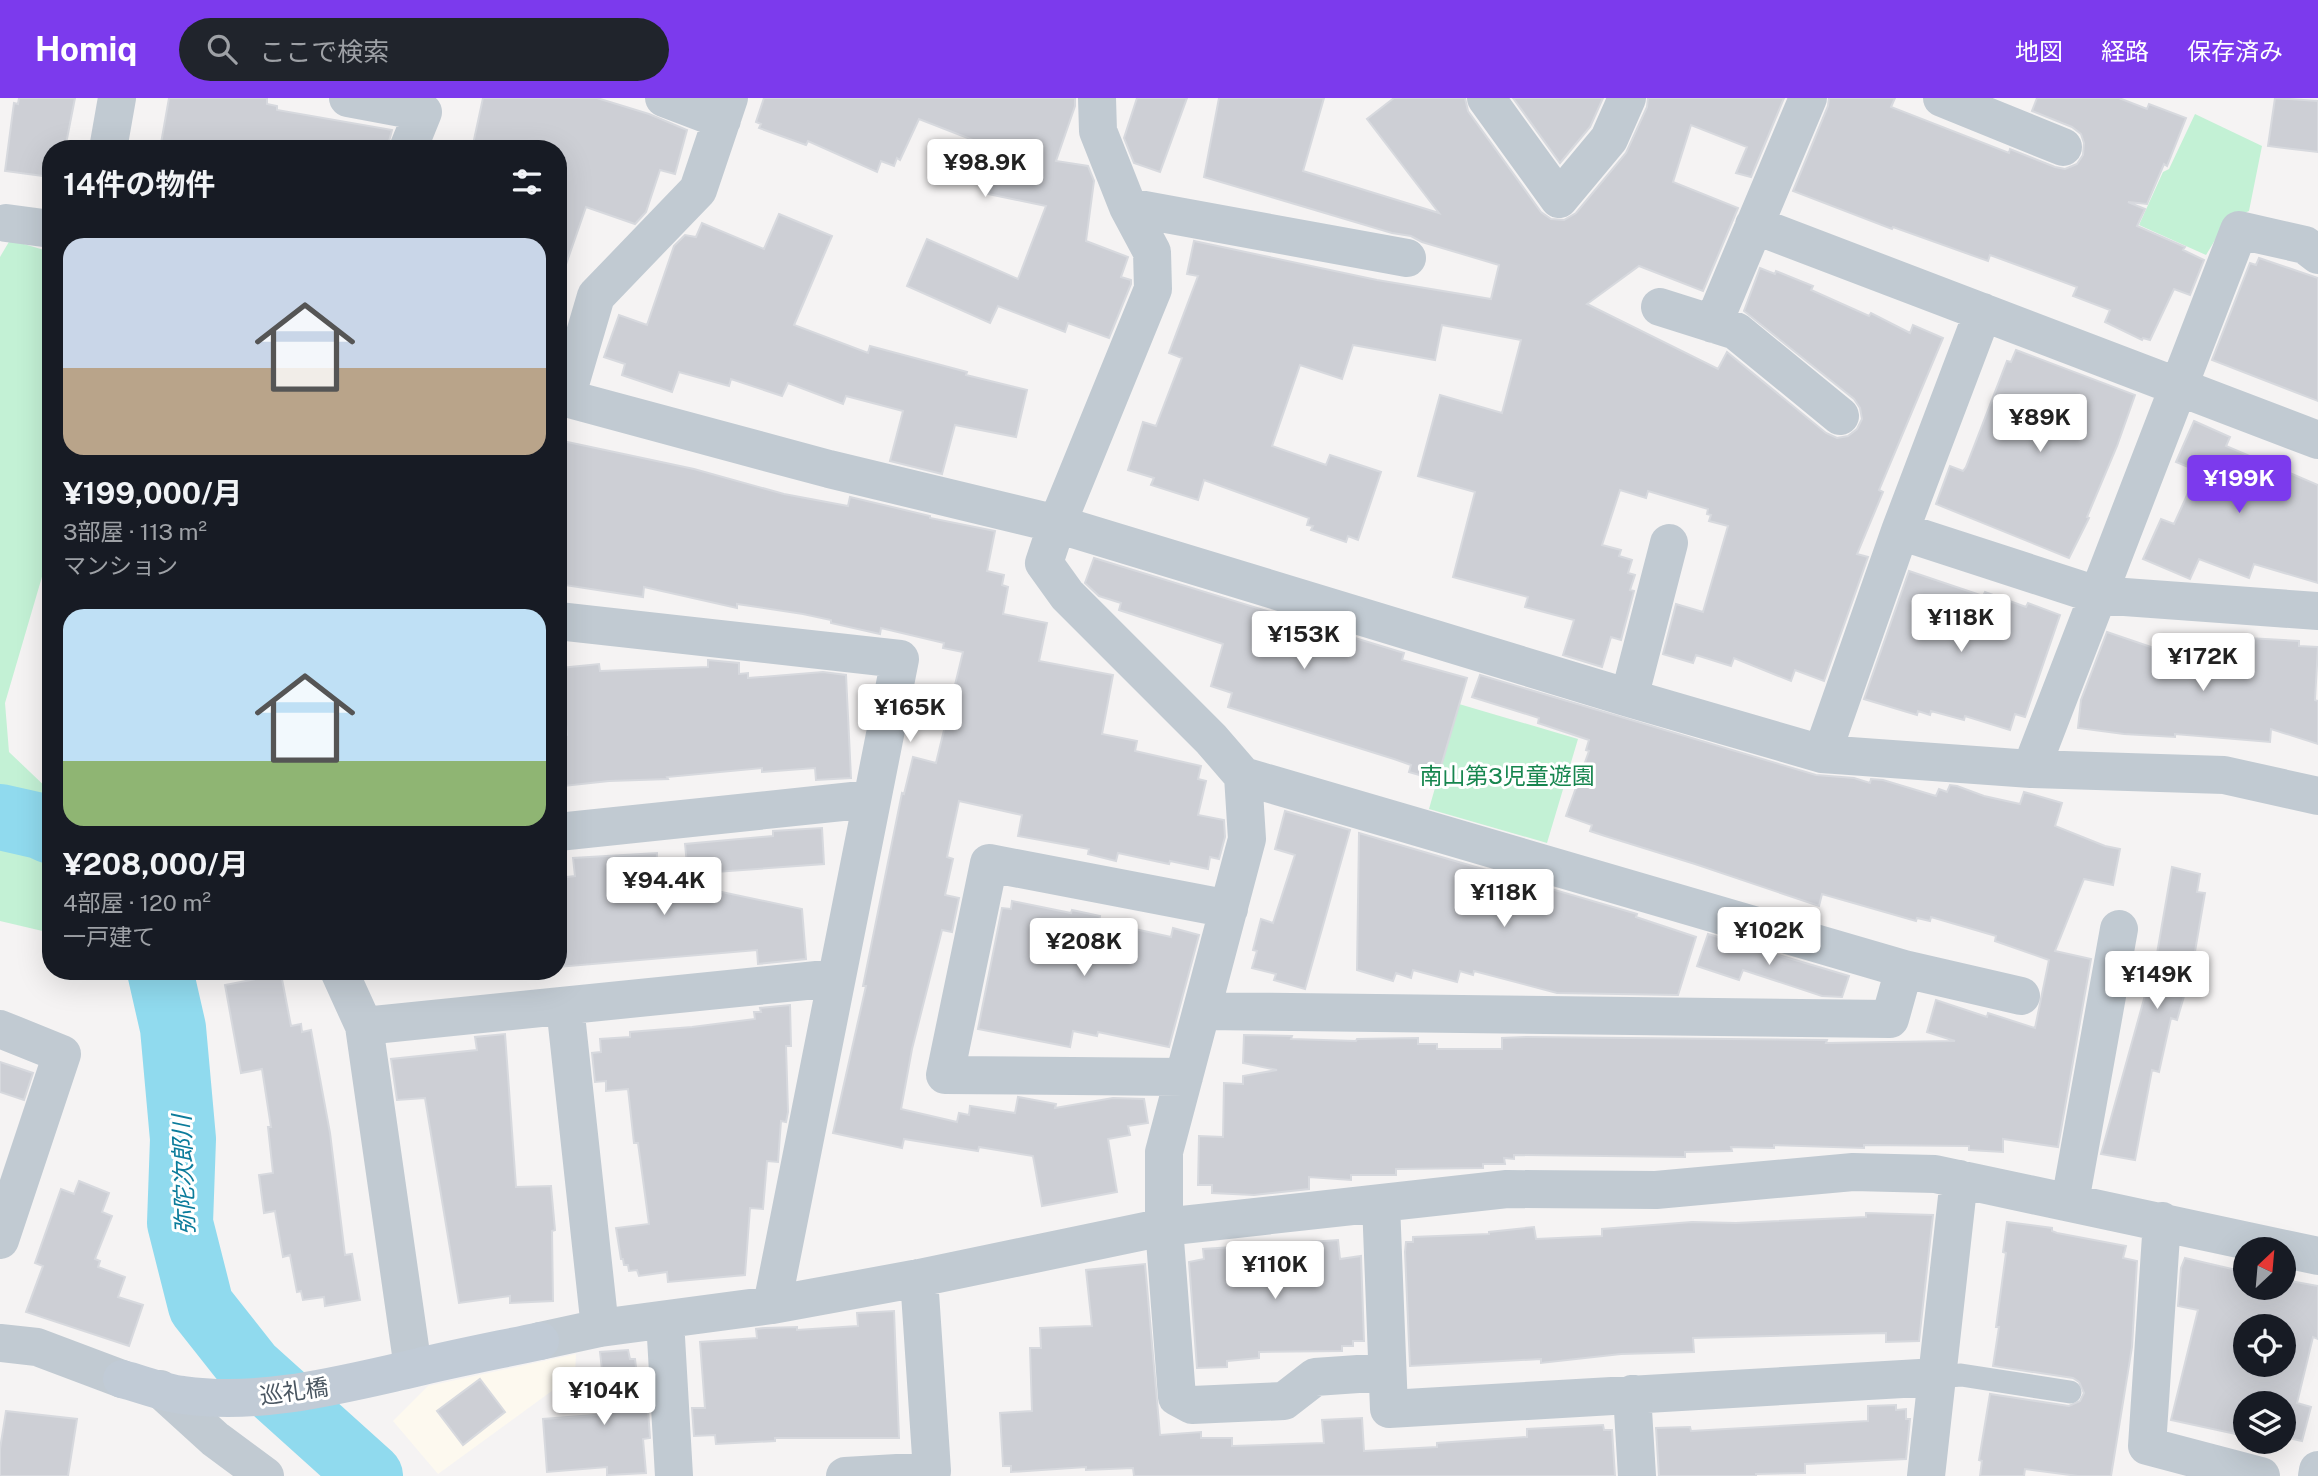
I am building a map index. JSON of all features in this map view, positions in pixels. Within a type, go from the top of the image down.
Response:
[{"type":"street","points":[[110,140],[117,98]]},
{"type":"street","points":[[348,98],[423,112],[412,140]]},
{"type":"street","points":[[567,382],[596,296],[698,190],[726,109],[664,98]]},
{"type":"street","points":[[1097,98],[1098,131],[1128,207],[1152,252],[1153,289],[1057,524],[1044,563],[1067,595],[1211,738],[1243,776],[1904,969],[2021,996]]},
{"type":"street","points":[[1486,98],[1559,199],[1609,139],[1627,98]]},
{"type":"street","points":[[1713,324],[1808,98]]},
{"type":"street","points":[[1942,98],[2063,146]]},
{"type":"street","points":[[1128,207],[1407,258]]},
{"type":"street","points":[[6,223],[42,228]]},
{"type":"street","points":[[1754,225],[2318,440]]},
{"type":"street","points":[[2031,769],[2239,230],[2305,245],[2318,255]]},
{"type":"street","points":[[1660,307],[1736,331],[1840,416]]},
{"type":"street","points":[[1822,754],[1900,531],[1983,313]]},
{"type":"street","points":[[567,398],[829,469],[1057,524],[1822,754],[2031,769],[2224,775],[2318,796]]},
{"type":"street","points":[[1900,531],[2096,595],[2318,611]]},
{"type":"street","points":[[1629,698],[1669,543]]},
{"type":"street","points":[[567,622],[900,659],[772,1305]]},
{"type":"street","points":[[1243,776],[1247,839],[1164,1152],[1164,1227],[1177,1397],[1192,1405],[1284,1401],[1315,1377],[1387,1372]]},
{"type":"street","points":[[567,831],[872,799]]},
{"type":"street","points":[[1184,1077],[945,1075],[989,863],[1229,909]]},
{"type":"street","points":[[2070,1202],[2119,929]]},
{"type":"street","points":[[1202,1011],[1890,1019],[1904,969]]},
{"type":"street","points":[[364,1026],[836,978]]},
{"type":"street","points":[[342,980],[364,1026],[413,1368]]},
{"type":"street","points":[[565,1006],[600,1328],[772,1305],[919,1278],[1164,1227],[1507,1189],[1656,1190],[1853,1172],[1935,1174],[2318,1256]]},
{"type":"street","points":[[0,1029],[62,1054],[0,1240]]},
{"type":"street","points":[[1926,1476],[1959,1179]]},
{"type":"street","points":[[1381,1203],[1388,1409],[1937,1377]]},
{"type":"street","points":[[2162,1221],[2147,1446],[2261,1476]]},
{"type":"street","points":[[845,1476],[932,1471],[919,1278]]},
{"type":"street","points":[[664,1320],[674,1476]]},
{"type":"street","name":"巡礼橋","points":[[0,1343],[37,1347],[122,1379],[160,1390],[182,1395],[223,1398],[310,1390],[365,1380],[600,1328]]},
{"type":"street","points":[[160,1390],[215,1439],[265,1476]]},
{"type":"street","points":[[1632,1395],[1637,1476]]},
{"type":"street","points":[[2317,1476],[2318,1470]]},
{"type":"lane","points":[[1937,1377],[1961,1376],[2070,1392]]},
{"type":"shaded area","points":[[576,1354],[575,1374],[438,1474],[393,1421],[428,1386]]},
{"type":"green space","points":[[2195,114],[2262,146],[2249,211],[2227,220],[2206,255],[2139,225],[2163,172],[2169,169]]},
{"type":"green space","points":[[10,240],[42,249],[42,577],[5,703],[9,752],[42,783],[42,931],[0,921],[0,257]]},
{"type":"green space","name":"南山第3児童遊園","points":[[1459,704],[1578,739],[1547,843],[1429,809]]},
{"type":"building","points":[[19,98],[75,98],[67,140],[42,140],[42,176],[5,171],[14,103],[18,104]]},
{"type":"building","points":[[169,98],[267,98],[267,104],[277,106],[277,110],[392,130],[389,140],[162,140]]},
{"type":"building","points":[[483,98],[597,98],[649,114],[687,130],[675,174],[660,170],[646,212],[635,224],[586,207],[567,262],[567,140],[474,140]]},
{"type":"building","points":[[764,98],[1075,98],[1075,106],[1056,161],[1088,166],[1094,181],[1086,241],[1128,257],[1121,277],[1131,280],[1131,284],[1109,338],[1068,323],[1065,332],[998,306],[990,323],[907,286],[927,239],[1018,279],[1046,206],[988,194],[996,149],[919,119],[900,160],[897,158],[894,166],[881,161],[877,172],[808,141],[806,145],[759,128],[761,124],[756,122]]},
{"type":"building","points":[[1137,98],[1187,98],[1160,172],[1134,163],[1124,138]]},
{"type":"building","points":[[1219,98],[1324,98],[1303,171],[1439,213],[1367,119],[1394,98],[1465,98],[1468,111],[1541,212],[1551,219],[1564,220],[1576,213],[1626,153],[1647,107],[1648,98],[1784,98],[1751,177],[1736,173],[1747,147],[1691,125],[1673,182],[1738,208],[1703,291],[1639,266],[1587,304],[1718,369],[1727,352],[1826,433],[1837,438],[1848,436],[1857,429],[1862,419],[1860,408],[1854,399],[1744,311],[1760,268],[1775,274],[1776,271],[1813,286],[1811,290],[1869,316],[1871,313],[1910,333],[1913,325],[1943,338],[1879,490],[1883,492],[1857,554],[1868,557],[1824,681],[1795,670],[1791,681],[1734,658],[1731,666],[1696,655],[1693,663],[1663,654],[1676,604],[1703,612],[1728,526],[1709,521],[1711,515],[1707,514],[1708,509],[1648,491],[1646,498],[1620,490],[1602,545],[1621,550],[1619,556],[1632,560],[1628,573],[1635,575],[1630,590],[1634,591],[1621,640],[1611,637],[1602,667],[1563,655],[1574,620],[1525,607],[1528,597],[1453,577],[1475,492],[1418,476],[1440,395],[1502,413],[1521,340],[1442,325],[1435,360],[1353,345],[1342,379],[1300,365],[1272,446],[1326,465],[1330,455],[1381,472],[1358,540],[1348,536],[1346,542],[1311,530],[1313,526],[1307,525],[1309,518],[1204,480],[1198,500],[1151,485],[1154,478],[1128,470],[1143,422],[1156,426],[1182,358],[1169,353],[1198,276],[1187,274],[1194,241],[1377,280],[1491,299],[1499,265],[1422,242],[1411,236],[1392,233],[1204,177]]},
{"type":"building","points":[[1513,98],[1603,98],[1590,127],[1560,163]]},
{"type":"building","points":[[1829,98],[1895,98],[1891,107],[2009,153],[2010,149],[2065,169],[2077,164],[2083,155],[2084,143],[2081,134],[2072,127],[2032,111],[2037,98],[2119,98],[2147,109],[2149,104],[2186,118],[2167,166],[2164,164],[2147,204],[2128,202],[2145,209],[2137,226],[2185,247],[2183,250],[2204,260],[2190,295],[2174,289],[2150,340],[2142,340],[2105,322],[2110,310],[2073,296],[2077,287],[1990,255],[1988,261],[1893,227],[1892,229],[1793,191]]},
{"type":"building","points":[[2275,98],[2318,101],[2318,152],[2268,146]]},
{"type":"building","points":[[779,214],[832,236],[794,325],[868,353],[870,346],[1027,390],[1016,437],[955,425],[942,474],[890,461],[903,411],[846,396],[843,404],[788,383],[782,396],[731,379],[729,386],[679,372],[672,392],[622,375],[625,364],[604,357],[619,315],[647,325],[674,246],[685,235],[696,237],[702,223],[764,249]]},
{"type":"building","points":[[2259,258],[2318,278],[2318,401],[2212,360],[2250,263],[2256,265]]},
{"type":"building","points":[[2016,350],[2135,395],[2087,517],[2089,518],[2069,558],[1936,504],[1950,466],[1963,471],[1966,467],[2007,361],[2011,362]]},
{"type":"building","points":[[2194,421],[2230,437],[2226,446],[2318,485],[2318,583],[2254,564],[2249,578],[2199,559],[2190,579],[2143,559],[2161,519],[2174,524],[2198,471],[2176,462]]},
{"type":"building","points":[[567,442],[694,469],[784,494],[848,506],[850,497],[930,518],[995,531],[987,571],[1004,575],[1002,585],[1008,587],[1003,614],[1047,623],[1039,661],[1113,675],[1102,734],[1137,741],[1135,751],[1201,766],[1198,779],[1206,781],[1198,815],[1224,820],[1225,837],[1219,859],[1210,857],[1208,869],[1118,853],[1116,861],[1088,854],[1089,849],[1018,836],[1022,815],[959,801],[947,857],[953,859],[945,895],[959,898],[952,932],[942,930],[912,1049],[901,1109],[957,1122],[959,1113],[969,1115],[970,1106],[1015,1113],[1018,1097],[1056,1104],[1055,1108],[1113,1098],[1144,1099],[1148,1123],[1128,1126],[1130,1135],[1108,1139],[1117,1192],[1042,1206],[1033,1156],[979,1147],[978,1151],[904,1139],[902,1148],[833,1133],[866,986],[863,986],[902,793],[904,794],[913,757],[936,763],[963,652],[943,648],[944,643],[881,628],[880,634],[803,614],[737,604],[737,608],[644,587],[643,597],[567,585]]},
{"type":"building","points":[[1094,558],[1404,653],[1402,660],[1467,678],[1437,780],[1409,772],[1411,765],[1394,759],[1228,707],[1232,693],[1211,686],[1223,644],[1119,610],[1121,603],[1099,596],[1085,583]]},
{"type":"building","points":[[1909,571],[1983,596],[1985,592],[2026,607],[2028,603],[2060,615],[2025,717],[2015,714],[2010,730],[1965,716],[1964,720],[1931,711],[1930,715],[1918,711],[1917,715],[1864,699]]},
{"type":"building","points":[[2107,632],[2233,675],[2248,638],[2299,641],[2299,646],[2318,647],[2315,700],[2318,701],[2318,744],[2271,729],[2270,742],[2175,734],[2175,737],[2124,734],[2078,728],[2081,700]]},
{"type":"building","points":[[708,660],[739,663],[739,674],[748,673],[748,678],[823,672],[846,675],[851,778],[816,780],[815,768],[762,772],[762,768],[667,777],[668,779],[567,786],[567,667],[599,664],[600,671],[708,667]]},
{"type":"building","points":[[1480,675],[1816,775],[1854,778],[1870,783],[1871,779],[1883,780],[1936,796],[1939,789],[1947,792],[1950,785],[2020,804],[2024,792],[2062,803],[2055,826],[2105,846],[2120,849],[2113,885],[2084,879],[2055,951],[2091,959],[2058,1147],[2003,1139],[2003,1152],[1969,1150],[1969,1146],[1864,1145],[1864,1148],[1774,1145],[1774,1148],[1731,1147],[1732,1151],[1685,1152],[1685,1157],[1514,1155],[1514,1159],[1504,1158],[1505,1164],[1483,1164],[1483,1168],[1396,1169],[1396,1175],[1351,1175],[1351,1180],[1309,1177],[1309,1189],[1254,1195],[1212,1193],[1212,1185],[1198,1185],[1199,1136],[1223,1137],[1224,1083],[1243,1084],[1243,1076],[1277,1070],[1243,1063],[1244,1035],[1356,1041],[1418,1038],[1418,1044],[1437,1044],[1437,1049],[1502,1049],[1502,1038],[1526,1037],[1827,1040],[1826,1043],[1955,1041],[1927,1032],[1936,1000],[1987,1017],[1988,1013],[2035,1028],[2049,960],[1995,941],[1996,936],[1931,917],[1930,921],[1917,918],[1916,921],[1822,894],[1819,906],[1590,831],[1592,825],[1566,816],[1589,751],[1586,750],[1589,740],[1538,723],[1539,718],[1472,697]]},
{"type":"building","points":[[1285,811],[1350,830],[1305,989],[1274,980],[1276,974],[1252,968],[1257,951],[1253,950],[1261,919],[1273,923],[1295,855],[1275,849]]},
{"type":"building","points":[[822,828],[824,864],[688,874],[685,844],[773,836],[773,831]]},
{"type":"building","points":[[1359,833],[1637,914],[1636,917],[1696,937],[1678,995],[1557,993],[1474,971],[1473,975],[1460,971],[1457,982],[1413,970],[1411,978],[1396,973],[1393,981],[1357,970]]},
{"type":"building","points":[[657,853],[656,878],[802,909],[806,959],[758,964],[757,950],[567,966],[567,877],[575,876],[573,858]]},
{"type":"building","points":[[2172,867],[2200,874],[2197,892],[2205,893],[2192,969],[2177,1020],[2171,1018],[2159,1072],[2152,1070],[2135,1160],[2101,1154],[2152,970],[2154,971]]},
{"type":"building","points":[[1012,901],[1100,916],[1099,921],[1171,937],[1173,928],[1199,935],[1169,1047],[1098,1032],[1097,1036],[1073,1031],[1070,1047],[978,1029],[1002,908],[1011,909]]},
{"type":"building","points":[[1708,934],[1849,976],[1842,997],[1822,996],[1743,970],[1739,980],[1697,966]]},
{"type":"building","points":[[250,980],[282,980],[291,1026],[301,1024],[302,1032],[311,1030],[330,1133],[345,1255],[352,1254],[360,1300],[325,1306],[324,1297],[303,1300],[301,1291],[297,1292],[290,1255],[283,1257],[275,1211],[264,1213],[259,1175],[273,1173],[268,1127],[271,1127],[262,1069],[241,1073],[225,985]]},
{"type":"building","points":[[790,1005],[791,1046],[786,1046],[788,1112],[786,1122],[781,1121],[778,1162],[767,1161],[763,1209],[750,1208],[745,1275],[668,1282],[667,1272],[639,1276],[637,1270],[629,1271],[628,1265],[624,1265],[621,1259],[616,1228],[649,1224],[638,1143],[634,1143],[628,1089],[606,1091],[606,1081],[595,1082],[592,1053],[601,1052],[600,1039],[630,1037],[630,1032],[755,1019],[754,1012],[761,1012],[760,1008]]},
{"type":"building","points":[[505,1034],[516,1187],[551,1186],[555,1230],[552,1231],[553,1301],[510,1303],[510,1296],[459,1303],[425,1098],[397,1100],[391,1059],[477,1050],[475,1037]]},
{"type":"building","points":[[0,1062],[33,1073],[24,1100],[0,1092]]},
{"type":"building","points":[[79,1181],[109,1193],[102,1212],[112,1216],[95,1259],[100,1261],[98,1267],[125,1277],[118,1297],[143,1305],[129,1346],[26,1312],[43,1266],[35,1263],[61,1189],[74,1194]]},
{"type":"building","points":[[1866,1213],[1933,1215],[1919,1341],[1886,1342],[1886,1333],[1693,1338],[1694,1352],[1621,1354],[1541,1363],[1541,1359],[1410,1366],[1405,1252],[1406,1242],[1413,1242],[1413,1237],[1489,1234],[1534,1227],[1536,1239],[1602,1236],[1602,1229],[1692,1222],[1736,1223],[1866,1217]]},
{"type":"building","points":[[2007,1222],[2052,1228],[2052,1231],[2057,1233],[2126,1246],[2123,1258],[2137,1261],[2132,1347],[2111,1476],[2078,1476],[2025,1469],[2024,1476],[1980,1476],[1982,1461],[1979,1460],[1990,1394],[2069,1406],[2080,1401],[2084,1393],[2079,1382],[2073,1378],[1993,1366],[1999,1327],[1996,1327],[2006,1253],[2003,1252]]},
{"type":"building","points":[[1338,1240],[1340,1259],[1361,1256],[1364,1341],[1353,1341],[1353,1346],[1342,1346],[1342,1351],[1259,1352],[1259,1358],[1227,1361],[1227,1367],[1197,1368],[1189,1262],[1204,1259],[1203,1249]]},
{"type":"building","points":[[2185,1258],[2233,1269],[2233,1300],[2296,1300],[2296,1282],[2318,1286],[2318,1339],[2313,1337],[2297,1403],[2311,1407],[2302,1441],[2296,1440],[2296,1391],[2233,1391],[2233,1433],[2171,1420],[2198,1310],[2178,1306],[2181,1268]]},
{"type":"building","points":[[1145,1264],[1160,1435],[1201,1432],[1201,1438],[1232,1438],[1232,1446],[1324,1443],[1322,1420],[1362,1418],[1364,1451],[1437,1447],[1437,1443],[1527,1437],[1527,1429],[1603,1425],[1604,1430],[1612,1430],[1615,1476],[1134,1476],[1133,1468],[1086,1470],[1086,1467],[1011,1472],[1011,1466],[1003,1466],[1000,1413],[1032,1411],[1030,1348],[1041,1348],[1040,1328],[1092,1326],[1086,1270]]},
{"type":"building","points":[[894,1311],[899,1438],[775,1438],[775,1441],[716,1444],[715,1435],[694,1436],[692,1408],[705,1408],[700,1342],[757,1338],[756,1329],[765,1328],[797,1327],[797,1330],[858,1326],[857,1313]]},
{"type":"building","points":[[628,1350],[630,1359],[635,1359],[641,1410],[648,1410],[650,1438],[643,1439],[646,1473],[607,1475],[607,1467],[547,1472],[543,1419],[607,1414],[600,1352]]},
{"type":"building","points":[[480,1379],[505,1412],[463,1445],[437,1411]]},
{"type":"building","points":[[1896,1405],[1896,1410],[1906,1409],[1906,1419],[1910,1419],[1906,1459],[1805,1464],[1805,1473],[1659,1476],[1656,1428],[1690,1427],[1691,1431],[1868,1421],[1868,1406]]},
{"type":"building","points":[[6,1411],[77,1419],[68,1476],[0,1476],[0,1449]]},
{"type":"waterway","name":"弥陀次郎川","points":[[0,817],[42,827]]},
{"type":"waterway","name":"弥陀次郎川","points":[[162,980],[173,1028],[183,1139],[180,1223],[201,1306],[250,1368],[370,1476]]}]
